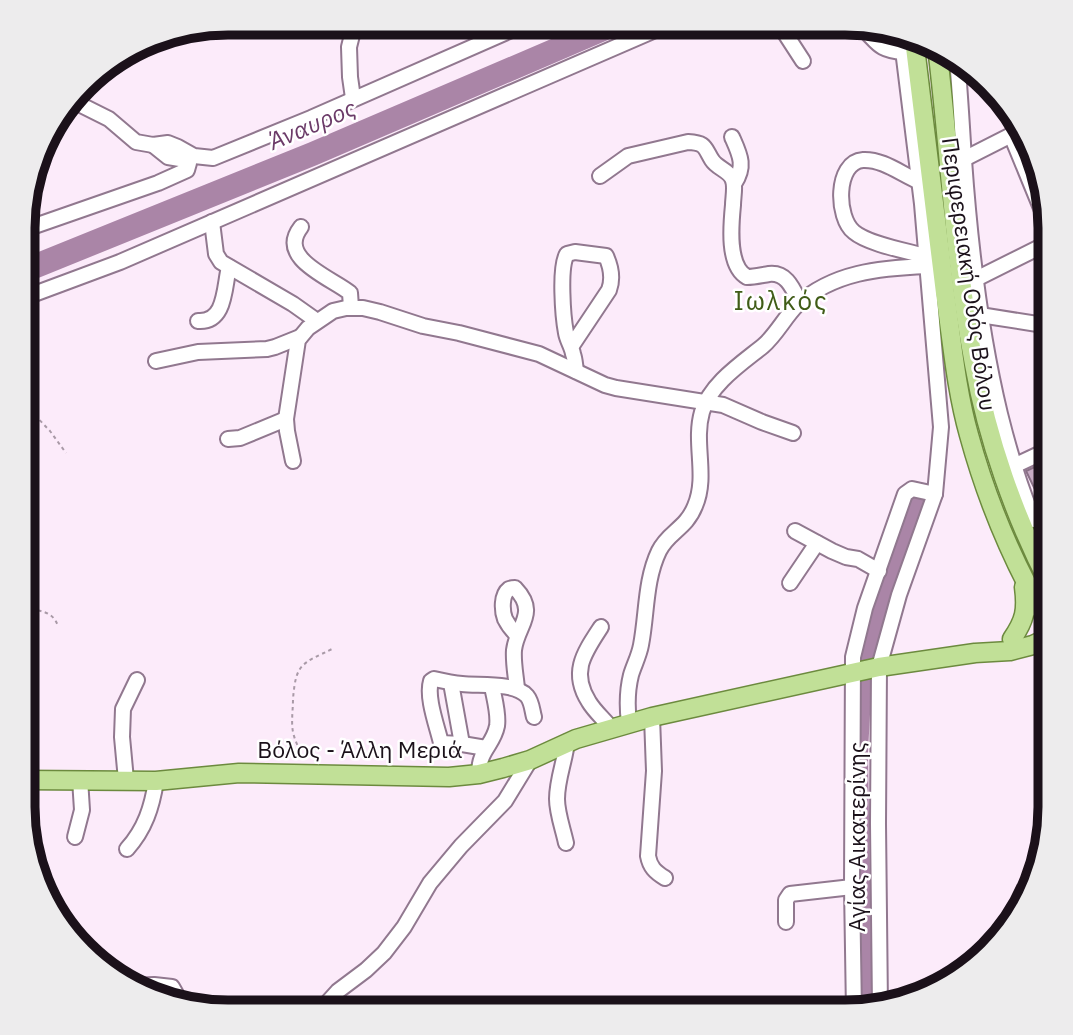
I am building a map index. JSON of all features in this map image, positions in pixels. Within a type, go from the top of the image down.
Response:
[{"type":"main road","name":"Περιφερειακή Οδός Βόλου","points":[[908,45],[927,140],[952,350],[963,411],[992,504],[1038,608]]},
{"type":"main road","name":"Περιφερειακή Οδός Βόλου","points":[[938,59],[962,289],[974,365],[991,435],[1010,494],[1038,561]]},
{"type":"main road","points":[[1012,639],[1026,610],[1024,577]]},
{"type":"main road","name":"Βόλος - Άλλη Μεριά","points":[[975,653],[1038,632]]},
{"type":"main road","name":"Βόλος - Άλλη Μεριά","points":[[35,780],[156,781],[230,773],[373,777],[479,774],[530,760],[567,742],[652,717],[879,667],[975,653],[1010,651],[1038,636]]},
{"type":"street","points":[[352,35],[349,47],[353,98]]},
{"type":"street","points":[[80,105],[109,119],[136,142],[153,145],[168,143],[194,156],[217,157],[499,35]]},
{"type":"street","points":[[35,294],[120,262],[644,35]]},
{"type":"street","points":[[786,35],[803,61]]},
{"type":"street","points":[[871,37],[883,49],[907,45]]},
{"type":"street","name":"Αγίας Αικατερίνης","points":[[880,996],[879,667],[899,595],[935,494],[941,427],[908,45]]},
{"type":"street","points":[[958,72],[980,315],[994,391],[1014,466],[1034,520],[1038,518]]},
{"type":"street","points":[[964,159],[1013,134]]},
{"type":"street","points":[[732,137],[741,162],[741,170],[734,184],[731,226],[738,270],[747,277],[782,275],[800,303]]},
{"type":"street","points":[[600,176],[633,154],[694,142],[705,147],[716,165],[730,174],[734,184]]},
{"type":"street","points":[[35,226],[158,183],[187,170],[189,163],[186,160],[168,157],[153,145]]},
{"type":"street","points":[[918,181],[880,161],[862,160],[852,164],[845,174],[841,199],[845,221],[856,234],[926,261]]},
{"type":"street","points":[[212,222],[216,254],[221,262],[317,321]]},
{"type":"street","points":[[300,227],[295,235],[295,244],[301,260],[350,293],[351,307]]},
{"type":"street","points":[[976,279],[1038,248]]},
{"type":"street","points":[[571,347],[609,290],[611,273],[606,256],[575,252],[567,254],[564,259],[566,336],[576,371]]},
{"type":"street","points":[[629,723],[629,682],[641,648],[654,561],[664,542],[687,521],[700,494],[700,428],[706,402],[739,364],[767,342],[800,303],[821,288],[843,277],[926,261]]},
{"type":"street","points":[[198,321],[208,320],[219,312],[229,267]]},
{"type":"street","points":[[156,361],[198,352],[267,349],[300,337],[317,321],[334,311],[351,307],[372,309],[424,326],[540,355],[616,388],[723,405],[793,433]]},
{"type":"street","points":[[980,315],[1038,324]]},
{"type":"street","points":[[293,461],[286,419],[300,337]]},
{"type":"street","points":[[228,439],[240,438],[286,419]]},
{"type":"street","points":[[1014,466],[1038,455]]},
{"type":"street","points":[[854,1000],[852,673],[855,643],[864,608],[906,493],[912,489],[935,494]]},
{"type":"street","points":[[795,531],[879,571]]},
{"type":"street","points":[[790,583],[817,542]]},
{"type":"street","points":[[601,627],[583,656],[578,672],[589,702],[611,728]]},
{"type":"street","points":[[516,634],[514,652],[517,689]]},
{"type":"street","points":[[486,748],[441,743],[430,698],[431,681],[434,679],[517,689],[530,699],[534,718]]},
{"type":"street","points":[[126,780],[122,737],[123,709],[137,680]]},
{"type":"street","points":[[451,682],[462,744]]},
{"type":"street","points":[[479,774],[479,763],[497,727],[492,686]]},
{"type":"street","points":[[652,717],[654,771],[648,856],[655,872],[665,878]]},
{"type":"street","points":[[566,844],[557,799],[567,742]]},
{"type":"street","points":[[330,1000],[384,953],[404,928],[430,883],[505,801],[530,760]]},
{"type":"street","points":[[75,837],[82,817],[80,779]]},
{"type":"street","points":[[127,849],[146,821],[152,806],[156,781]]},
{"type":"street","points":[[786,922],[786,900],[789,894],[852,887]]},
{"type":"street","points":[[154,985],[172,987],[175,992]]},
{"type":"path","points":[[35,415],[66,453]]},
{"type":"path","points":[[35,610],[48,612],[58,626]]},
{"type":"path","points":[[304,773],[300,750],[292,730],[294,680],[301,667],[334,648]]},
{"type":"path","points":[[338,991],[348,1000]]},
{"type":"shaded area","points":[[560,35],[619,35],[317,165],[35,279],[35,253],[308,143]]},
{"type":"shaded area","points":[[908,497],[926,500],[873,657],[868,752],[872,998],[859,1000],[855,657]]},
{"type":"building","points":[[1038,466],[1038,496],[1026,471]]},
{"type":"district","name":"Ιωλκός","points":[[781,300]]},
{"type":"water label","name":"Άναυρος","points":[[312,124]]}]
